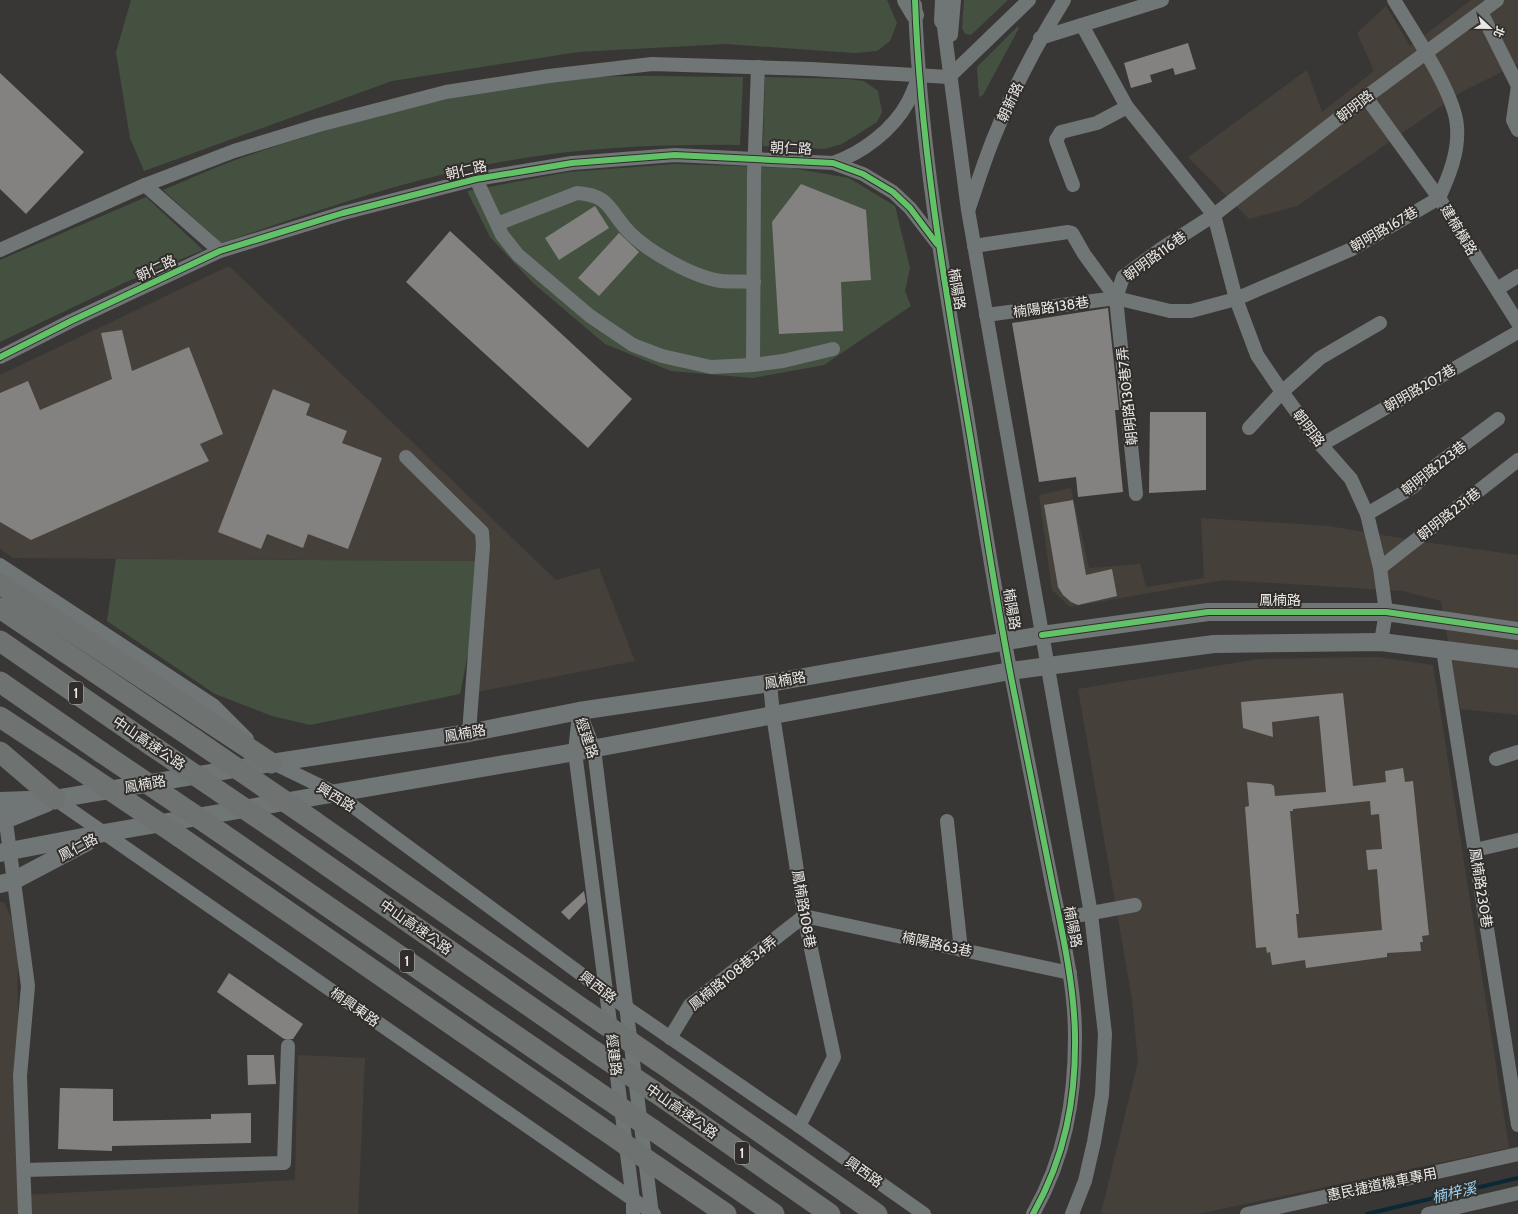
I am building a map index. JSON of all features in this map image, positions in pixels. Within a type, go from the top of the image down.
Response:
[{"type":"highway","points":[[0,584],[271,763]]},
{"type":"highway","points":[[0,608],[315,822],[877,1214]]},
{"type":"highway","name":"中山高速公路","points":[[0,641],[273,828],[830,1214]]},
{"type":"highway","name":"1","points":[[0,682],[774,1214]]},
{"type":"highway","points":[[0,717],[180,837],[726,1214]]},
{"type":"highway","points":[[0,752],[55,799]]},
{"type":"main road","points":[[942,21],[943,0]]},
{"type":"main road","name":"鳳楠路","points":[[55,799],[271,763],[469,733],[579,711],[770,683],[1042,635],[1208,612],[1386,612],[1518,631]]},
{"type":"main road","points":[[104,833],[594,749],[1010,671],[1214,644],[1381,642],[1518,659]]},
{"type":"main road","points":[[2,800],[55,799]]},
{"type":"main road","points":[[3,821],[55,799]]},
{"type":"main road","name":"鳳仁路","points":[[5,852],[104,833]]},
{"type":"main road","name":"鳳仁路","points":[[7,882],[104,833]]},
{"type":"street","points":[[949,77],[954,0]]},
{"type":"street","points":[[0,250],[145,185],[241,149],[319,125],[446,92],[549,76],[652,64],[811,69],[919,77],[949,77],[1029,0]]},
{"type":"street","name":"朝新路","points":[[968,210],[996,130],[1040,38],[1064,0]]},
{"type":"street","points":[[1040,38],[1162,0]]},
{"type":"street","name":"建楠橫路","points":[[1394,0],[1425,53],[1453,106],[1458,127],[1452,169],[1439,198],[1518,323]]},
{"type":"street","name":"朝明路","points":[[1214,215],[1366,97],[1497,0]]},
{"type":"street","name":"楠陽路","points":[[912,5],[938,244],[1010,671],[1070,973],[1075,1033],[1074,1083],[1069,1116],[1059,1158],[1051,1180],[1033,1214]]},
{"type":"street","points":[[1481,12],[1518,86],[1513,120],[1518,130]]},
{"type":"street","name":"楠陽路","points":[[942,21],[974,246],[1042,635],[1046,666],[1091,914],[1105,1034],[1102,1095],[1094,1142],[1085,1181],[1075,1213]]},
{"type":"street","name":"朝明路","points":[[1082,25],[1127,107],[1214,215],[1236,299],[1258,355],[1282,392],[1321,445],[1351,479],[1367,514],[1380,568],[1386,612],[1381,642]]},
{"type":"street","points":[[753,365],[755,162],[758,67]]},
{"type":"street","points":[[833,163],[848,158],[870,144],[892,123],[908,102],[919,77]]},
{"type":"street","points":[[1366,97],[1439,198]]},
{"type":"street","points":[[1073,184],[1056,140],[1057,136],[1061,132],[1097,123],[1127,107]]},
{"type":"street","name":"朝仁路","points":[[0,357],[71,321],[220,251],[343,213],[476,179],[572,163],[676,155],[755,162],[833,163],[863,174],[893,192],[910,208],[938,244]]},
{"type":"street","points":[[476,179],[502,235],[518,254],[590,316],[633,345],[662,356],[711,367],[753,365],[783,361],[833,349]]},
{"type":"street","points":[[145,185],[220,251]]},
{"type":"street","points":[[497,224],[577,193],[588,193],[604,200],[630,234],[664,259],[696,274],[720,281],[754,282]]},
{"type":"street","name":"朝明路167巷","points":[[1116,298],[1170,311],[1191,311],[1236,299],[1352,249],[1439,198]]},
{"type":"street","name":"朝明路116巷","points":[[1116,298],[1123,277],[1161,249],[1214,215]]},
{"type":"street","name":"朝明路116巷","points":[[974,246],[1068,232],[1075,235],[1084,254],[1116,298]]},
{"type":"street","points":[[1497,289],[1518,276]]},
{"type":"street","name":"楠陽路138巷","points":[[986,316],[1116,298]]},
{"type":"street","name":"朝明路130巷7弄","points":[[1116,298],[1136,494]]},
{"type":"street","points":[[1249,428],[1282,392],[1320,358],[1380,323]]},
{"type":"street","name":"朝明路207巷","points":[[1321,445],[1518,332]]},
{"type":"street","name":"朝明路223巷","points":[[1367,514],[1413,487],[1434,467],[1498,419]]},
{"type":"street","points":[[406,457],[482,532],[483,546],[469,733]]},
{"type":"street","name":"朝明路231巷","points":[[1380,568],[1518,460]]},
{"type":"street","name":"興西路","points":[[0,565],[213,706],[271,763],[336,793],[627,1008],[924,1214]]},
{"type":"street","name":"鳳楠路230巷","points":[[1443,650],[1518,1125]]},
{"type":"street","name":"鳳楠路108巷","points":[[770,683],[773,715],[804,916],[834,1057],[799,1126]]},
{"type":"street","name":"經建路","points":[[579,711],[594,749],[653,1213]]},
{"type":"street","name":"經建路","points":[[579,711],[575,752],[633,1200],[633,1214]]},
{"type":"street","points":[[1496,758],[1518,752]]},
{"type":"street","name":"楠興東路","points":[[55,799],[653,1213]]},
{"type":"street","points":[[2,800],[7,882],[28,986],[20,1076],[26,1214]]},
{"type":"street","points":[[947,821],[961,950]]},
{"type":"street","points":[[1475,850],[1518,840]]},
{"type":"street","points":[[1060,919],[1135,906]]},
{"type":"street","name":"楠陽路63巷","points":[[804,916],[1070,973]]},
{"type":"street","name":"鳳楠路108巷34弄","points":[[670,1038],[690,1005],[804,916]]},
{"type":"street","points":[[24,1170],[284,1163],[288,1046]]},
{"type":"street","name":"惠民捷道機車專用","points":[[1247,1214],[1518,1154]]},
{"type":"street","points":[[1428,1214],[1518,1192]]},
{"type":"shaded area","points":[[1471,0],[1518,0],[1518,64],[1463,91],[1297,206],[1249,219],[1188,157],[1307,70],[1322,112],[1374,71],[1357,33],[1386,6],[1410,46]]},
{"type":"shaded area","points":[[229,266],[556,580],[599,568],[635,661],[477,692],[485,561],[13,558],[0,549],[0,375]]},
{"type":"shaded area","points":[[1071,488],[1089,568],[1140,564],[1146,587],[1204,578],[1201,518],[1329,526],[1424,542],[1518,555],[1518,715],[1460,709],[1441,601],[1403,591],[1223,580],[1070,607],[1052,590],[1039,495]]},
{"type":"shaded area","points":[[1378,657],[1433,665],[1509,1148],[1198,1214],[1101,1213],[1138,1062],[1132,999],[1078,689],[1258,659]]},
{"type":"shaded area","points":[[0,902],[4,902],[15,926],[19,948],[17,983],[25,1195],[295,1180],[298,1055],[365,1058],[358,1214],[0,1214]]},
{"type":"green space","points":[[131,0],[887,0],[897,23],[890,41],[877,51],[855,53],[726,44],[578,52],[392,81],[144,171],[130,138],[116,52]]},
{"type":"green space","points":[[964,0],[1008,0],[971,35],[965,34],[962,28]]},
{"type":"green space","points":[[1017,27],[1019,28],[983,95],[979,97],[977,67]]},
{"type":"green space","points":[[596,77],[743,77],[740,145],[676,145],[612,148],[516,159],[451,172],[385,190],[319,210],[221,243],[163,190],[224,164],[286,143],[373,117],[418,106],[462,96],[552,81]]},
{"type":"green space","points":[[765,77],[847,79],[864,81],[878,91],[882,112],[877,122],[842,144],[824,149],[763,146]]},
{"type":"green space","points":[[675,164],[791,168],[849,178],[895,206],[910,268],[905,291],[911,306],[824,365],[753,378],[671,371],[605,344],[533,283],[490,237],[467,191],[569,172]]},
{"type":"green space","points":[[146,197],[203,250],[126,282],[0,342],[0,260]]},
{"type":"green space","points":[[116,559],[486,561],[460,694],[310,725],[272,716],[215,694],[107,621]]},
{"type":"building","points":[[1188,43],[1196,69],[1175,75],[1173,68],[1150,75],[1152,82],[1131,88],[1124,63]]},
{"type":"building","points":[[0,73],[84,152],[26,214],[0,189]]},
{"type":"building","points":[[801,184],[866,210],[871,280],[841,282],[843,331],[779,334],[772,222]]},
{"type":"building","points":[[595,206],[609,228],[559,260],[545,238]]},
{"type":"building","points":[[450,231],[632,399],[588,448],[406,282]]},
{"type":"building","points":[[619,233],[639,252],[599,296],[578,278]]},
{"type":"building","points":[[1108,308],[1119,410],[1115,410],[1123,492],[1078,497],[1076,477],[1039,482],[1012,323]]},
{"type":"building","points":[[122,330],[132,371],[189,347],[223,434],[200,444],[209,461],[31,540],[0,522],[0,393],[28,381],[40,410],[112,379],[101,333]]},
{"type":"building","points":[[273,389],[310,404],[306,415],[347,431],[342,443],[382,458],[348,549],[308,534],[303,548],[267,534],[261,549],[218,532]]},
{"type":"building","points":[[1150,412],[1206,412],[1206,490],[1149,493]]},
{"type":"building","points":[[1073,500],[1086,575],[1112,569],[1117,596],[1078,605],[1071,602],[1063,595],[1058,587],[1044,505]]},
{"type":"building","points":[[1343,693],[1353,786],[1386,782],[1385,771],[1403,768],[1405,782],[1413,781],[1429,935],[1422,936],[1423,942],[1420,942],[1421,951],[1387,953],[1387,957],[1306,968],[1305,960],[1272,965],[1270,952],[1267,953],[1266,947],[1256,948],[1245,807],[1249,806],[1247,782],[1271,784],[1274,786],[1275,796],[1326,792],[1319,716],[1272,722],[1273,737],[1243,728],[1241,702]],"holes":[[[1370,801],[1371,815],[1379,814],[1382,849],[1366,850],[1368,870],[1377,869],[1382,930],[1298,938],[1296,914],[1299,914],[1290,811],[1293,811],[1293,809]]]},
{"type":"building","points":[[584,891],[586,902],[569,920],[561,912]]},
{"type":"building","points":[[229,973],[303,1024],[293,1039],[284,1039],[217,992]]},
{"type":"building","points":[[247,1055],[274,1055],[276,1084],[248,1085]]},
{"type":"building","points":[[60,1088],[113,1089],[113,1121],[211,1119],[211,1114],[251,1113],[251,1143],[112,1146],[112,1151],[58,1149]]},
{"type":"waterway","name":"楠梓溪","points":[[1367,1214],[1518,1178]]},
{"type":"cycle path","points":[[915,0],[927,155],[941,258],[1000,619],[1063,939],[1070,977],[1074,1016],[1075,1059],[1071,1105],[1061,1149],[1044,1193],[1033,1214]]},
{"type":"cycle path","points":[[0,357],[71,321],[220,251],[343,213],[476,179],[572,163],[675,155],[833,163],[863,174],[893,192],[910,208],[937,244]]},
{"type":"cycle path","points":[[1042,635],[1208,612],[1386,612],[1518,631]]}]
